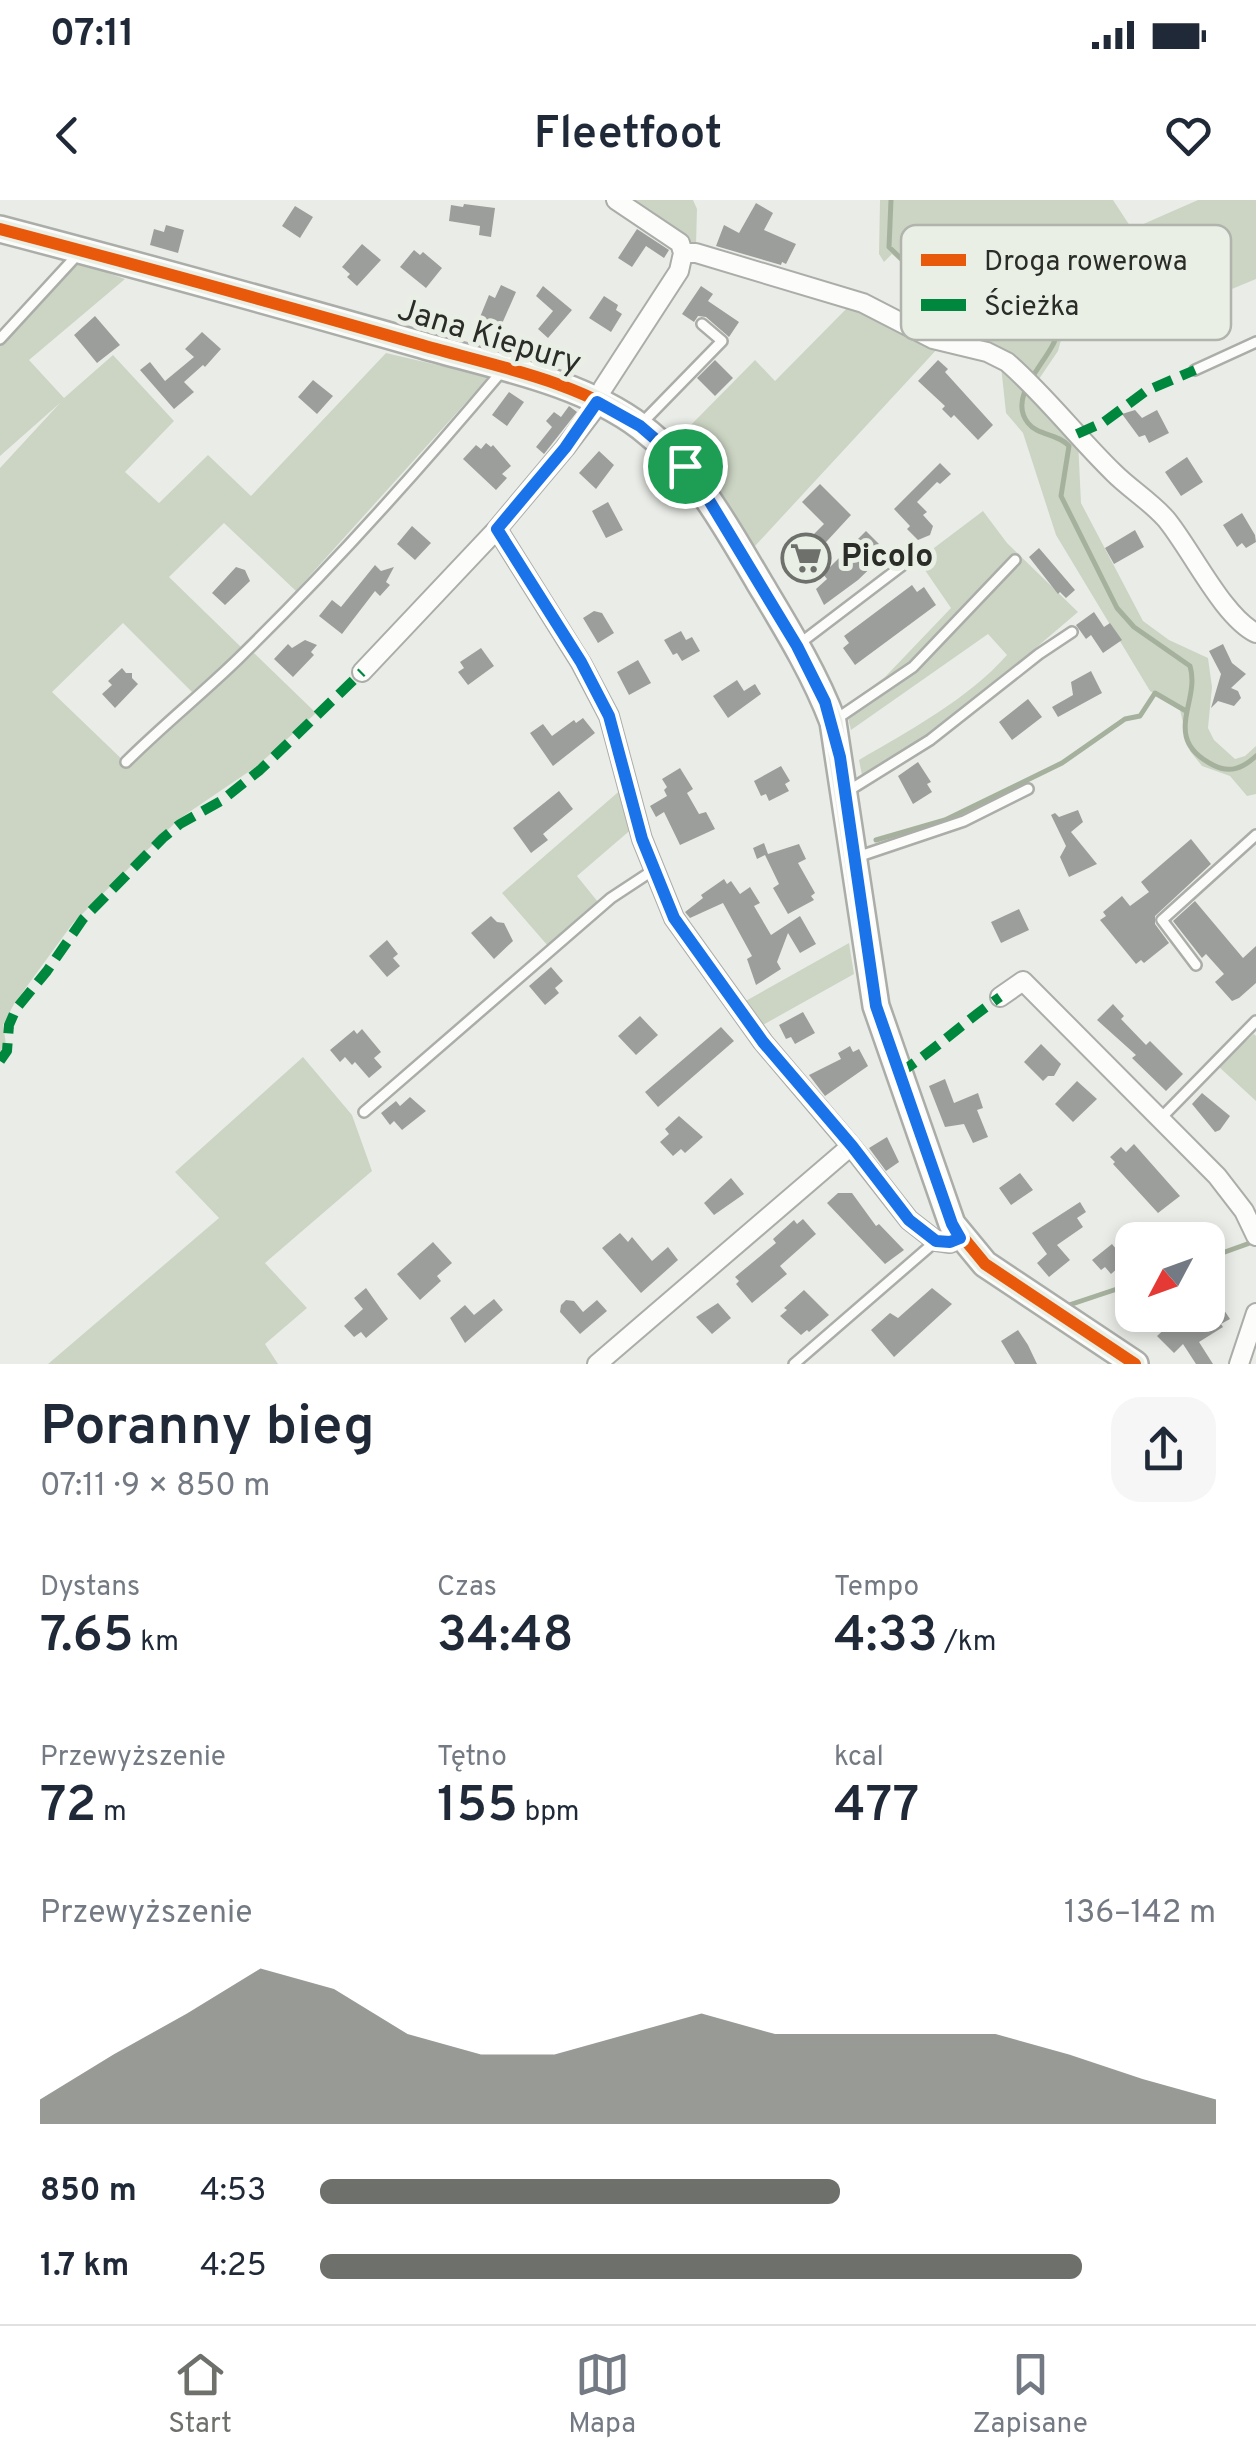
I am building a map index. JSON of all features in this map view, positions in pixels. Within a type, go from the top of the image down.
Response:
[{"type":"street","points":[[362,672],[497,529],[565,448],[679,272],[683,252],[680,243],[616,200]]},
{"type":"street","name":"Jana Kiepury","points":[[0,229],[504,369],[597,402],[640,426],[676,457],[698,482],[797,646],[833,722],[876,1006],[952,1224],[948,1239],[1135,1364]]},
{"type":"street","points":[[683,252],[862,303],[901,322]]},
{"type":"street","points":[[941,340],[996,355],[1022,375],[1116,475],[1158,510],[1206,573],[1228,610],[1256,633]]},
{"type":"street","points":[[497,529],[581,662],[609,716],[652,871],[674,918],[763,1042],[909,1220],[948,1239]]},
{"type":"street","points":[[1000,997],[1022,981],[1233,1194],[1256,1236]]},
{"type":"street","points":[[597,1364],[852,1146]]},
{"type":"street","points":[[1239,1364],[1256,1312]]},
{"type":"lane","points":[[0,340],[82,250]]},
{"type":"lane","points":[[640,426],[722,341],[702,324]]},
{"type":"lane","points":[[1195,370],[1256,342]]},
{"type":"lane","points":[[126,762],[299,598],[443,442],[504,369]]},
{"type":"lane","points":[[797,646],[916,556]]},
{"type":"lane","points":[[833,722],[913,667],[1015,560]]},
{"type":"lane","points":[[846,793],[930,740],[1072,632]]},
{"type":"lane","points":[[854,858],[964,822],[1028,790]]},
{"type":"lane","points":[[1196,965],[1162,920],[1256,835]]},
{"type":"lane","points":[[364,1112],[612,898],[652,871]]},
{"type":"lane","points":[[1160,1118],[1256,1021]]},
{"type":"lane","points":[[794,1364],[948,1239]]},
{"type":"green space","points":[[624,200],[693,200],[697,209],[696,246]]},
{"type":"green space","points":[[880,200],[1113,200],[1129,225],[901,225],[901,262],[892,254],[884,262],[879,254]]},
{"type":"green space","points":[[1198,200],[1256,200],[1256,279],[1231,289],[1231,225],[1141,225]]},
{"type":"green space","points":[[77,262],[125,279],[29,360],[64,398],[113,355],[174,421],[125,472],[159,503],[208,455],[251,496],[386,353],[489,377],[296,591],[224,523],[169,577],[242,648],[192,692],[123,623],[52,692],[129,766],[254,653],[316,713],[257,766],[179,819],[73,923],[14,1004],[3,1025],[6,1044],[0,1052],[0,468],[60,403],[0,456],[0,346]]},
{"type":"green space","points":[[850,305],[901,329],[901,340],[924,340],[939,347],[755,546],[697,461],[676,440],[755,360],[775,381]]},
{"type":"green space","points":[[964,340],[1061,340],[1039,379],[1012,359]]},
{"type":"green space","points":[[1001,366],[1078,440],[1081,503],[1143,621],[1169,640],[1208,658],[1212,687],[1208,728],[1214,740],[1235,759],[1256,746],[1256,794],[1247,796],[1230,776],[1202,766],[1190,751],[1180,710],[1150,691],[1056,535],[1023,433],[1006,413]]},
{"type":"green space","points":[[983,511],[1007,543],[1078,612],[957,715],[862,775],[859,760],[956,700],[1007,655],[988,634],[851,730],[845,706],[885,677],[951,608],[918,560]]},
{"type":"green space","points":[[624,787],[634,827],[577,876],[598,902],[548,946],[502,893]]},
{"type":"green space","points":[[849,943],[854,974],[761,1026],[742,1003]]},
{"type":"green space","points":[[1256,1036],[1256,1101],[1218,1066]]},
{"type":"green space","points":[[303,1057],[352,1115],[372,1171],[265,1263],[307,1308],[265,1344],[278,1364],[48,1364],[219,1218],[175,1172]]},
{"type":"building","points":[[756,203],[773,213],[764,230],[796,244],[786,264],[716,246],[724,225],[739,233]]},
{"type":"building","points":[[451,205],[495,208],[491,237],[479,235],[480,226],[449,221]]},
{"type":"building","points":[[295,206],[313,217],[300,238],[282,226]]},
{"type":"building","points":[[166,225],[184,230],[178,253],[150,245],[154,229],[164,232]]},
{"type":"building","points":[[637,229],[669,250],[664,258],[646,246],[632,267],[618,258]]},
{"type":"building","points":[[362,244],[381,260],[357,286],[342,267]]},
{"type":"building","points":[[414,250],[420,255],[423,252],[442,268],[426,288],[400,267]]},
{"type":"building","points":[[501,285],[516,292],[501,326],[480,317],[489,295],[495,298]]},
{"type":"building","points":[[543,286],[572,310],[548,338],[538,329],[553,311],[536,296]]},
{"type":"building","points":[[701,286],[713,294],[708,301],[739,322],[729,337],[706,317],[698,316],[694,322],[682,314]]},
{"type":"building","points":[[604,296],[618,305],[616,310],[622,314],[611,332],[589,318]]},
{"type":"building","points":[[95,316],[120,345],[97,363],[74,335]]},
{"type":"building","points":[[202,332],[221,349],[184,382],[194,392],[174,409],[140,370],[150,362],[165,381],[194,357],[185,349]]},
{"type":"building","points":[[715,360],[733,378],[715,396],[697,378]]},
{"type":"building","points":[[938,360],[993,425],[978,440],[954,415],[951,418],[942,409],[945,406],[918,381]]},
{"type":"building","points":[[313,380],[333,396],[317,414],[298,397]]},
{"type":"building","points":[[509,392],[524,402],[507,426],[492,415]]},
{"type":"building","points":[[569,406],[577,412],[544,454],[536,447],[552,427],[546,421],[554,412],[561,417]]},
{"type":"building","points":[[1135,410],[1142,418],[1157,410],[1169,433],[1149,443],[1145,435],[1139,437],[1122,414]]},
{"type":"building","points":[[486,443],[493,445],[511,466],[502,474],[507,478],[496,490],[463,459],[476,445],[481,449]]},
{"type":"building","points":[[599,451],[614,465],[596,489],[579,473]]},
{"type":"building","points":[[1187,457],[1203,482],[1181,496],[1165,472]]},
{"type":"building","points":[[940,463],[951,474],[917,502],[933,526],[930,535],[918,540],[894,509]]},
{"type":"building","points":[[820,484],[851,515],[803,567],[792,556],[824,524],[802,502]]},
{"type":"building","points":[[608,502],[623,530],[606,538],[592,511]]},
{"type":"building","points":[[1242,513],[1256,542],[1246,548],[1242,543],[1237,547],[1223,525]]},
{"type":"building","points":[[412,526],[431,543],[415,560],[397,544]]},
{"type":"building","points":[[1135,530],[1144,547],[1114,564],[1105,548]]},
{"type":"building","points":[[866,531],[887,552],[824,605],[816,589],[827,579],[823,574]]},
{"type":"building","points":[[1039,548],[1075,590],[1066,598],[1058,594],[1029,557]]},
{"type":"building","points":[[375,565],[381,571],[394,567],[386,582],[390,585],[380,596],[375,591],[342,634],[319,616],[332,600],[341,607]]},
{"type":"building","points":[[236,567],[245,570],[250,581],[225,605],[212,593]]},
{"type":"building","points":[[912,585],[917,592],[924,587],[936,605],[855,665],[843,648],[849,643],[844,636]]},
{"type":"building","points":[[594,611],[602,613],[614,633],[598,643],[583,618]]},
{"type":"building","points":[[1094,612],[1104,627],[1110,623],[1122,640],[1103,653],[1091,635],[1086,639],[1076,625]]},
{"type":"building","points":[[681,631],[686,640],[692,637],[700,651],[682,661],[664,640]]},
{"type":"building","points":[[305,640],[317,645],[311,652],[314,655],[293,677],[274,659],[288,644],[292,648]]},
{"type":"building","points":[[1223,644],[1232,663],[1246,674],[1231,688],[1241,698],[1234,706],[1218,701],[1211,708],[1221,674],[1209,651]]},
{"type":"building","points":[[481,648],[494,666],[468,685],[458,672],[464,668],[460,662]]},
{"type":"building","points":[[638,660],[651,683],[629,695],[617,672]]},
{"type":"building","points":[[122,668],[132,673],[138,684],[115,708],[102,694],[112,685],[108,681]]},
{"type":"building","points":[[1091,671],[1102,693],[1058,717],[1052,707],[1073,695],[1071,682]]},
{"type":"building","points":[[737,680],[744,691],[755,684],[761,694],[728,718],[713,696]]},
{"type":"building","points":[[1028,699],[1042,717],[1012,740],[999,722]]},
{"type":"building","points":[[583,718],[595,733],[553,766],[530,733],[543,724],[552,736]]},
{"type":"building","points":[[918,762],[931,782],[927,784],[932,792],[913,804],[898,776]]},
{"type":"building","points":[[781,766],[790,781],[785,784],[789,791],[769,801],[766,794],[761,796],[754,781]]},
{"type":"building","points":[[680,768],[693,789],[687,793],[699,814],[706,812],[715,829],[680,845],[664,812],[656,817],[650,806],[667,796],[662,779]]},
{"type":"building","points":[[559,791],[573,809],[543,834],[548,840],[531,853],[513,828]]},
{"type":"building","points":[[1078,810],[1083,822],[1071,832],[1097,864],[1069,877],[1060,857],[1066,846],[1051,815],[1059,817]]},
{"type":"building","points":[[1191,839],[1211,864],[1155,916],[1155,924],[1169,943],[1144,963],[1141,960],[1136,964],[1100,920],[1106,916],[1103,912],[1122,896],[1130,906],[1149,892],[1141,882]]},
{"type":"building","points":[[764,843],[768,854],[799,844],[806,859],[798,863],[815,893],[811,896],[814,900],[788,914],[773,888],[779,884],[765,855],[757,859],[753,848]]},
{"type":"building","points":[[724,879],[727,884],[731,881],[740,894],[750,887],[760,903],[754,906],[771,935],[800,916],[816,944],[800,953],[788,933],[777,962],[781,969],[756,985],[747,959],[752,956],[723,903],[690,918],[685,912]]},
{"type":"building","points":[[1195,901],[1243,958],[1256,946],[1256,983],[1232,1001],[1215,982],[1224,974],[1206,954],[1202,958],[1173,921]]},
{"type":"building","points":[[1019,909],[1029,930],[1001,943],[991,922]]},
{"type":"building","points":[[491,916],[504,923],[513,941],[494,959],[471,933]]},
{"type":"building","points":[[387,940],[398,954],[393,958],[400,966],[387,977],[369,956]]},
{"type":"building","points":[[551,967],[563,981],[555,988],[559,993],[545,1005],[529,986]]},
{"type":"building","points":[[1113,1004],[1124,1016],[1121,1019],[1146,1045],[1150,1041],[1183,1074],[1166,1091],[1132,1058],[1136,1055],[1097,1020]]},
{"type":"building","points":[[803,1012],[815,1033],[795,1044],[791,1037],[786,1039],[779,1025]]},
{"type":"building","points":[[640,1016],[658,1035],[636,1055],[618,1036]]},
{"type":"building","points":[[721,1027],[734,1041],[658,1107],[645,1092]]},
{"type":"building","points":[[362,1029],[381,1052],[374,1058],[382,1067],[369,1078],[355,1062],[352,1065],[345,1057],[340,1062],[330,1050],[354,1030],[357,1034]]},
{"type":"building","points":[[1041,1044],[1061,1064],[1054,1076],[1043,1081],[1024,1062]]},
{"type":"building","points":[[850,1046],[853,1052],[859,1049],[868,1066],[825,1096],[809,1075],[841,1059],[838,1053]]},
{"type":"building","points":[[945,1079],[954,1103],[978,1093],[983,1108],[977,1110],[988,1137],[973,1143],[964,1124],[945,1127],[929,1086]]},
{"type":"building","points":[[1077,1081],[1097,1099],[1073,1122],[1055,1104]]},
{"type":"building","points":[[1202,1093],[1230,1116],[1220,1130],[1215,1132],[1192,1104]]},
{"type":"building","points":[[410,1097],[426,1111],[402,1130],[394,1121],[390,1125],[381,1113],[396,1101],[400,1106]]},
{"type":"building","points":[[679,1116],[703,1137],[685,1153],[681,1149],[673,1156],[660,1142],[669,1134],[665,1129]]},
{"type":"building","points":[[887,1137],[899,1162],[886,1171],[869,1148]]},
{"type":"building","points":[[1134,1144],[1180,1196],[1158,1213],[1110,1157],[1121,1147],[1126,1152]]},
{"type":"building","points":[[1020,1173],[1033,1190],[1011,1205],[999,1188]]},
{"type":"building","points":[[731,1178],[744,1194],[714,1215],[704,1203]]},
{"type":"building","points":[[838,1193],[852,1193],[876,1226],[879,1224],[904,1250],[885,1264],[827,1203]]},
{"type":"building","points":[[1080,1202],[1086,1212],[1077,1218],[1083,1227],[1057,1245],[1070,1260],[1049,1277],[1037,1263],[1047,1254],[1032,1233]]},
{"type":"building","points":[[803,1219],[816,1234],[780,1266],[787,1274],[752,1303],[735,1277],[776,1243],[773,1239],[794,1220],[797,1224]]},
{"type":"building","points":[[620,1233],[628,1242],[632,1237],[652,1261],[668,1247],[678,1260],[641,1293],[602,1248]]},
{"type":"building","points":[[433,1242],[452,1263],[437,1276],[441,1281],[420,1300],[397,1274]]},
{"type":"building","points":[[1112,1244],[1115,1248],[1115,1271],[1111,1274],[1092,1260]]},
{"type":"building","points":[[366,1288],[388,1319],[366,1338],[361,1332],[354,1337],[344,1326],[363,1309],[354,1298]]},
{"type":"building","points":[[932,1288],[952,1304],[894,1357],[871,1330],[890,1313],[898,1318]]},
{"type":"building","points":[[804,1290],[829,1315],[801,1335],[780,1316]]},
{"type":"building","points":[[494,1299],[503,1310],[465,1343],[450,1318],[465,1305],[474,1315]]},
{"type":"building","points":[[566,1300],[574,1301],[583,1312],[597,1300],[607,1311],[580,1334],[560,1312]]},
{"type":"building","points":[[718,1303],[731,1318],[712,1334],[696,1317]]},
{"type":"building","points":[[1018,1330],[1037,1364],[1015,1364],[1001,1341]]},
{"type":"building","points":[[1161,1332],[1215,1332],[1199,1342],[1213,1364],[1196,1364],[1183,1344],[1174,1353],[1157,1336]]},
{"type":"waterway","points":[[891,200],[889,247],[901,258]]},
{"type":"waterway","points":[[1055,340],[1026,389],[1022,412],[1032,427],[1069,446],[1061,496],[1117,608],[1134,627],[1190,666],[1191,693],[1185,731],[1197,754],[1225,769],[1241,766],[1256,756]]},
{"type":"waterway","points":[[876,840],[945,820],[1062,763],[1125,719],[1140,716],[1155,693],[1186,711]]},
{"type":"waterway","points":[[1225,1252],[1250,1243]]},
{"type":"waterway","points":[[1069,1305],[1115,1290]]},
{"type":"marked path","points":[[1077,434],[1104,422],[1146,391],[1195,370]]},
{"type":"marked path","points":[[0,1061],[7,1051],[9,1025],[16,1009],[83,919],[163,838],[260,770],[362,672]]},
{"type":"marked path","points":[[898,1074],[1000,997]]},
{"type":"cycle path","points":[[0,229],[564,386],[617,411],[660,443],[693,479],[721,519],[799,650],[833,722],[876,1006],[952,1224],[985,1264],[1135,1364]]},
{"type":"cycle path","points":[[497,529],[581,663],[609,716],[642,839],[674,918],[763,1042],[909,1220],[936,1241],[950,1243],[961,1238]]},
{"type":"place","name":"Picolo","points":[[806,558]]},
{"type":"route","points":[[597,402],[640,426],[685,466],[797,646],[833,722],[876,1006],[960,1238],[950,1242],[936,1241],[909,1220],[763,1042],[674,918],[652,871],[609,716],[581,662],[497,529],[565,448],[597,402]]}]
